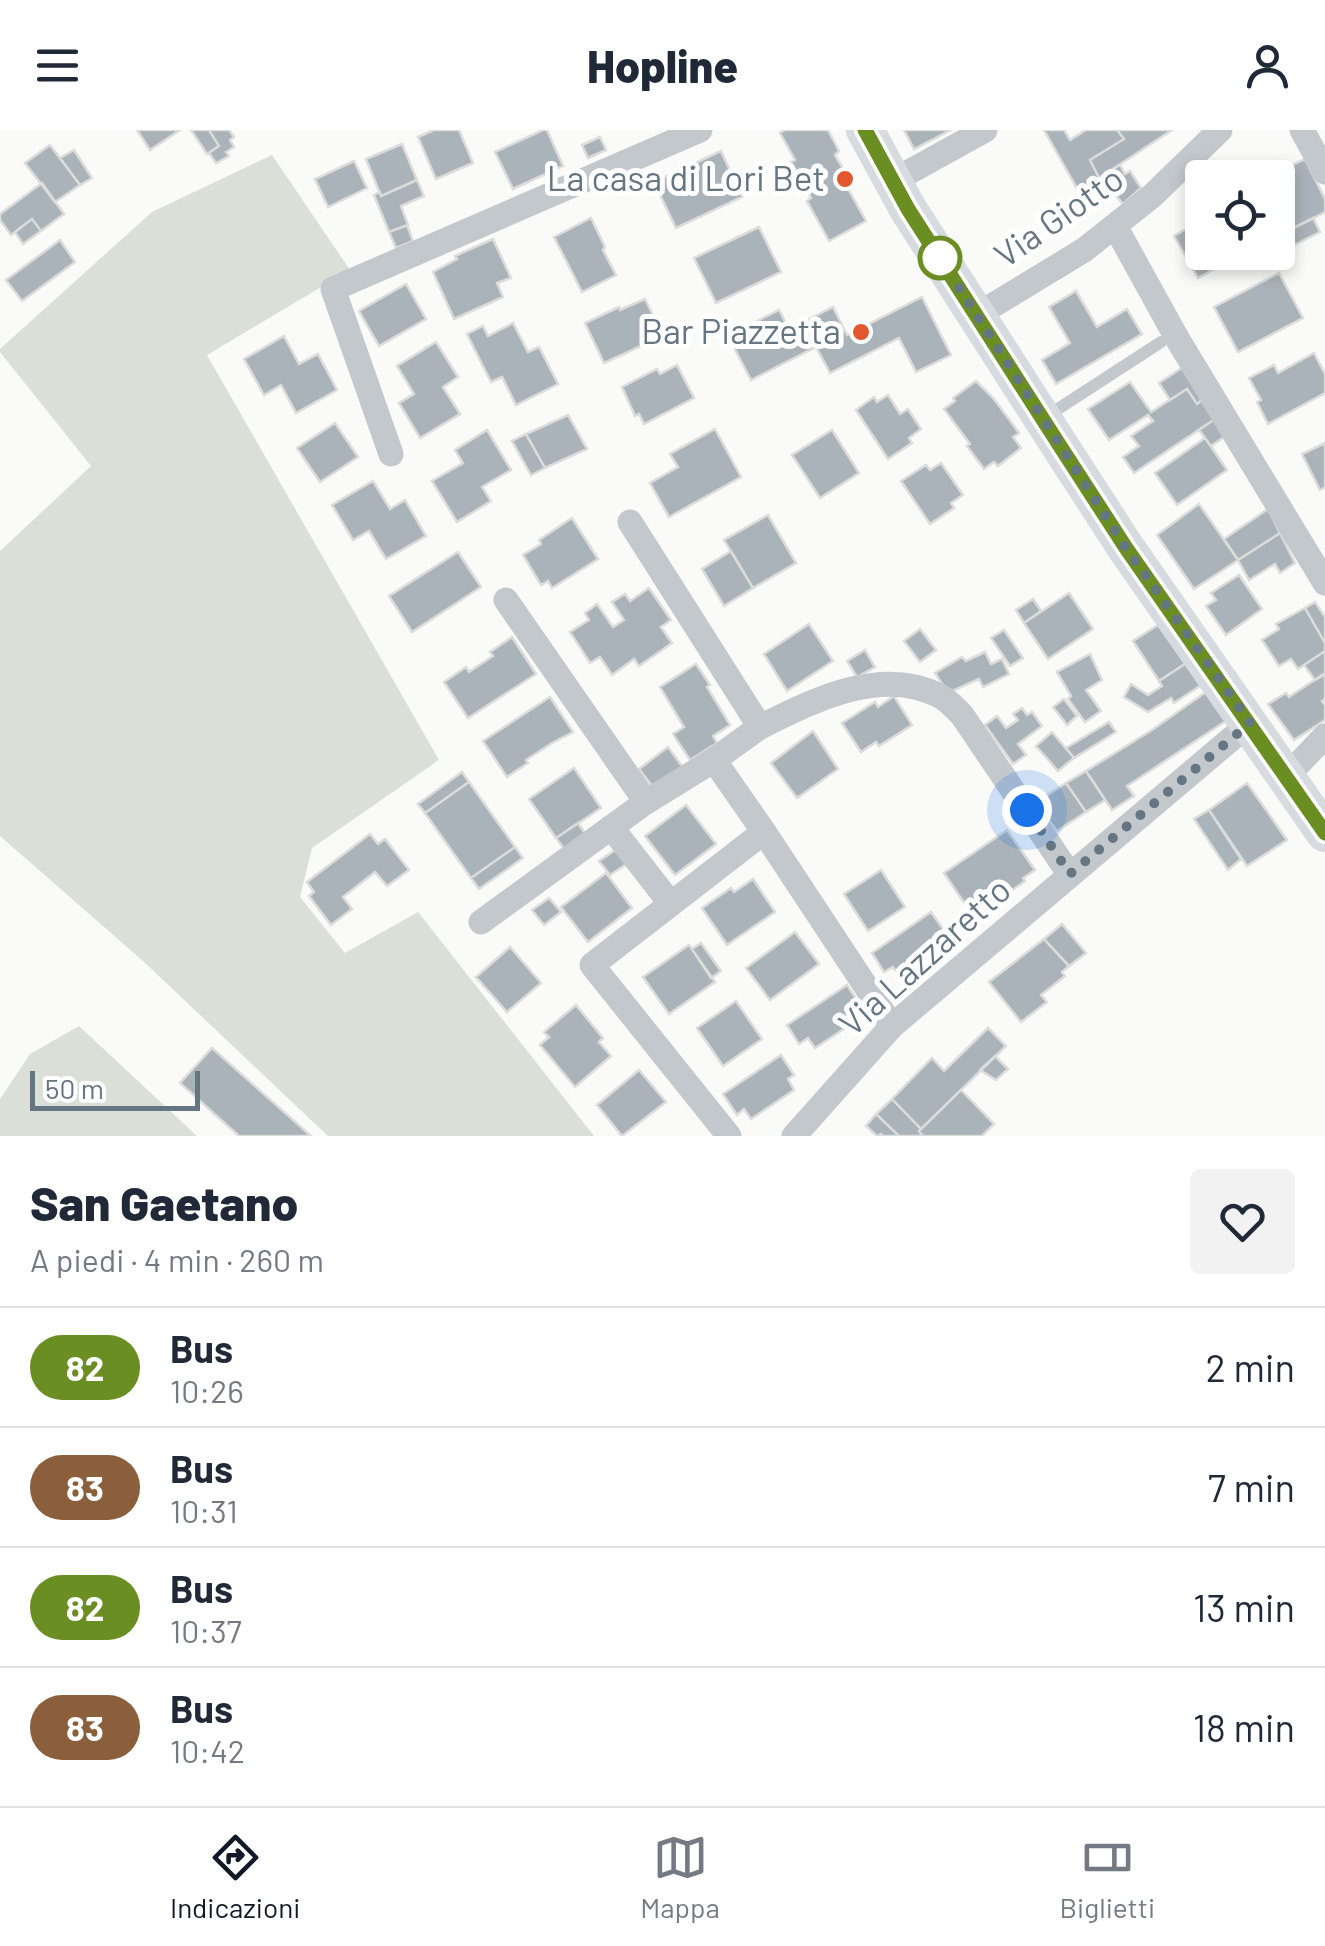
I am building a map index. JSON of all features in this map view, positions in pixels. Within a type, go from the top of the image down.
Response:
[{"type":"street","points":[[390,454],[332,289],[700,130]]},
{"type":"street","points":[[865,130],[908,209],[1126,548],[1325,834]]},
{"type":"street","points":[[893,181],[985,130]]},
{"type":"street","name":"Via Giotto","points":[[977,314],[1084,250],[1152,196],[1220,130]]},
{"type":"street","points":[[1302,130],[1325,172]]},
{"type":"street","points":[[1115,226],[1178,340],[1325,583]]},
{"type":"street","points":[[630,522],[760,727]]},
{"type":"street","points":[[506,600],[646,802]]},
{"type":"street","points":[[481,922],[646,802],[760,727],[851,688],[887,684],[938,694],[962,714],[1070,874]]},
{"type":"street","name":"Via Lazzaretto","points":[[794,1136],[892,1026],[1250,723]]},
{"type":"street","points":[[1286,777],[1325,736]]},
{"type":"street","points":[[714,760],[892,1026]]},
{"type":"street","points":[[612,827],[671,904]]},
{"type":"street","points":[[729,1136],[592,966],[764,832]]},
{"type":"lane","points":[[1042,419],[1161,342]]},
{"type":"shaded area","points":[[272,155],[350,270],[207,355],[439,760],[312,848],[300,897],[345,953],[418,912],[594,1136],[328,1136],[143,961],[0,836],[0,551],[91,466],[0,349],[152,212]]},
{"type":"shaded area","points":[[79,1026],[197,1136],[0,1136],[0,1099],[30,1054]]},
{"type":"building","points":[[137,130],[180,130],[150,150]]},
{"type":"building","points":[[191,130],[209,130],[219,146],[207,154]]},
{"type":"building","points":[[209,130],[229,130],[234,137],[230,140],[234,147],[226,152],[229,156],[216,163],[209,153],[219,146]]},
{"type":"building","points":[[434,130],[459,130],[473,163],[436,179],[418,137]]},
{"type":"building","points":[[547,130],[563,166],[513,189],[495,152]]},
{"type":"building","points":[[828,130],[839,151],[835,155],[852,184],[847,187],[866,221],[829,241],[791,162],[795,160],[780,133]]},
{"type":"building","points":[[904,130],[951,130],[914,149]]},
{"type":"building","points":[[1044,130],[1064,130],[1070,140],[1086,130],[1117,130],[1124,139],[1090,160],[1099,178],[1093,181],[1098,191],[1083,199]]},
{"type":"building","points":[[1117,130],[1172,130],[1099,178],[1090,160],[1124,139]]},
{"type":"building","points":[[600,137],[606,150],[588,158],[582,145]]},
{"type":"building","points":[[402,144],[417,180],[381,196],[366,159]]},
{"type":"building","points":[[50,145],[80,185],[55,202],[25,163]]},
{"type":"building","points":[[74,150],[92,178],[80,185],[60,158]]},
{"type":"building","points":[[721,151],[742,197],[676,228],[654,182]]},
{"type":"building","points":[[1305,159],[1325,199],[1325,212],[1295,227],[1295,164]]},
{"type":"building","points":[[354,161],[367,188],[328,207],[315,179]]},
{"type":"building","points":[[1120,165],[1125,174],[1130,171],[1141,188],[1123,204],[1113,192],[1109,195],[1099,178]]},
{"type":"building","points":[[417,180],[424,196],[401,206],[408,225],[389,232],[374,195],[380,192],[381,196]]},
{"type":"building","points":[[42,183],[64,214],[41,231],[32,219],[11,235],[0,214]]},
{"type":"building","points":[[591,218],[616,275],[582,292],[554,237]]},
{"type":"building","points":[[1313,218],[1320,232],[1295,244],[1295,227]]},
{"type":"building","points":[[32,219],[41,231],[23,244],[15,232]]},
{"type":"building","points":[[407,225],[413,241],[396,248],[389,232]]},
{"type":"building","points":[[759,227],[781,272],[716,303],[694,258]]},
{"type":"building","points":[[1185,230],[1185,255],[1174,236]]},
{"type":"building","points":[[493,239],[511,278],[497,283],[503,297],[454,319],[433,272],[457,259],[455,256]]},
{"type":"building","points":[[60,240],[75,262],[22,301],[6,280]]},
{"type":"building","points":[[1193,270],[1212,270],[1198,278]]},
{"type":"building","points":[[1279,273],[1303,318],[1238,352],[1214,307]]},
{"type":"building","points":[[406,284],[426,319],[379,346],[359,311]]},
{"type":"building","points":[[1076,291],[1097,327],[1127,309],[1142,334],[1056,384],[1042,360],[1070,343],[1049,307]]},
{"type":"building","points":[[922,297],[951,355],[916,372],[899,338],[830,373],[816,347],[751,380],[728,336],[779,310],[789,329],[833,307],[847,335]]},
{"type":"building","points":[[645,299],[663,336],[604,363],[585,323]]},
{"type":"building","points":[[513,323],[528,352],[539,347],[558,384],[516,405],[502,377],[491,382],[467,334],[483,326],[488,336]]},
{"type":"building","points":[[284,336],[299,364],[318,354],[337,390],[296,413],[281,385],[264,395],[244,359]]},
{"type":"building","points":[[436,342],[458,377],[443,387],[460,414],[420,438],[399,403],[414,394],[397,366]]},
{"type":"building","points":[[1314,353],[1325,374],[1325,393],[1268,424],[1249,378],[1274,365],[1278,373]]},
{"type":"building","points":[[677,365],[694,398],[644,424],[639,414],[635,416],[622,387],[657,369],[660,374]]},
{"type":"building","points":[[1183,367],[1203,399],[1197,404],[1187,389],[1170,400],[1159,383]]},
{"type":"building","points":[[976,381],[1019,433],[1013,437],[1021,448],[998,466],[994,462],[984,469],[944,409]]},
{"type":"building","points":[[1130,382],[1151,412],[1187,389],[1197,404],[1203,399],[1215,419],[1134,473],[1123,457],[1139,446],[1131,436],[1153,421],[1148,415],[1109,440],[1088,409]]},
{"type":"building","points":[[888,395],[900,414],[908,409],[921,429],[909,438],[912,443],[888,459],[856,410],[874,397],[877,402]]},
{"type":"building","points":[[568,415],[587,449],[545,468],[526,434]]},
{"type":"building","points":[[1215,419],[1224,437],[1211,446],[1199,430]]},
{"type":"building","points":[[335,423],[358,457],[320,482],[297,448]]},
{"type":"building","points":[[715,429],[741,477],[669,517],[650,483],[678,467],[670,454]]},
{"type":"building","points":[[487,430],[511,470],[482,487],[491,501],[457,522],[432,481],[463,463],[455,450]]},
{"type":"building","points":[[832,430],[859,473],[820,498],[792,455]]},
{"type":"building","points":[[526,434],[545,468],[531,475],[512,441]]},
{"type":"building","points":[[1205,438],[1227,470],[1177,505],[1155,473]]},
{"type":"building","points":[[1325,443],[1325,487],[1320,490],[1302,454]]},
{"type":"building","points":[[941,463],[963,495],[951,503],[954,508],[930,524],[901,481],[926,465],[930,470]]},
{"type":"building","points":[[373,481],[390,509],[405,500],[426,536],[386,559],[369,531],[353,540],[332,505]]},
{"type":"building","points":[[1199,504],[1238,560],[1194,589],[1157,535]]},
{"type":"building","points":[[1268,509],[1280,533],[1238,560],[1224,539]]},
{"type":"building","points":[[768,515],[796,563],[753,588],[724,540]]},
{"type":"building","points":[[572,518],[598,559],[552,588],[548,581],[541,585],[523,555]]},
{"type":"building","points":[[1280,533],[1295,563],[1280,573],[1275,564],[1249,580],[1238,560]]},
{"type":"building","points":[[731,551],[753,588],[724,606],[702,569]]},
{"type":"building","points":[[458,552],[481,587],[412,632],[389,596]]},
{"type":"building","points":[[1239,575],[1262,609],[1226,635],[1206,606],[1216,600],[1211,593]]},
{"type":"building","points":[[649,588],[671,620],[661,627],[672,643],[639,666],[634,659],[612,675],[600,657],[590,663],[570,632],[589,620],[585,613],[597,604],[613,627],[624,620],[612,602],[625,594],[630,601]]},
{"type":"building","points":[[1069,593],[1093,629],[1048,659],[1024,623]]},
{"type":"building","points":[[1033,599],[1041,611],[1024,623],[1016,610]]},
{"type":"building","points":[[1315,602],[1325,617],[1325,643],[1305,608]]},
{"type":"building","points":[[1305,608],[1325,643],[1325,651],[1298,669],[1291,659],[1279,666],[1262,640],[1279,629],[1276,624]]},
{"type":"building","points":[[1169,618],[1194,658],[1159,681],[1133,641]]},
{"type":"building","points":[[809,624],[833,661],[787,691],[764,654]]},
{"type":"building","points":[[920,629],[936,650],[920,662],[904,641]]},
{"type":"building","points":[[1004,630],[1023,658],[1010,666],[991,638]]},
{"type":"building","points":[[512,637],[536,674],[468,718],[444,682],[466,667],[469,672]]},
{"type":"building","points":[[865,650],[875,667],[857,677],[847,661]]},
{"type":"building","points":[[1325,651],[1325,674],[1315,680],[1304,665]]},
{"type":"building","points":[[985,652],[991,664],[1002,659],[1009,674],[983,687],[979,679],[948,693],[935,673],[962,657],[966,661]]},
{"type":"building","points":[[1090,654],[1102,680],[1086,690],[1101,711],[1085,722],[1068,699],[1071,696],[1057,672]]},
{"type":"building","points":[[1194,658],[1209,680],[1174,703],[1171,698],[1148,712],[1124,697],[1131,684],[1148,695],[1162,686],[1159,681]]},
{"type":"building","points":[[696,664],[730,725],[713,736],[717,743],[690,760],[673,734],[684,727],[660,687]]},
{"type":"building","points":[[1325,673],[1325,720],[1294,740],[1268,704],[1286,693],[1289,697]]},
{"type":"building","points":[[1213,687],[1232,717],[1127,786],[1134,796],[1112,810],[1086,771]]},
{"type":"building","points":[[894,696],[912,725],[879,746],[876,742],[861,752],[842,723],[875,702],[878,707]]},
{"type":"building","points":[[550,697],[573,732],[526,760],[528,763],[507,777],[483,741]]},
{"type":"building","points":[[1064,699],[1077,716],[1067,725],[1053,707]]},
{"type":"building","points":[[1022,708],[1027,715],[1032,712],[1042,726],[1018,744],[1026,755],[1013,764],[985,725],[997,716],[1006,728],[1018,720],[1013,714]]},
{"type":"building","points":[[1109,722],[1116,732],[1074,758],[1066,748]]},
{"type":"building","points":[[813,731],[838,769],[797,798],[771,763]]},
{"type":"building","points":[[1052,732],[1074,758],[1058,771],[1036,746]]},
{"type":"building","points":[[668,747],[684,769],[656,791],[639,769]]},
{"type":"building","points":[[574,768],[601,808],[556,838],[529,799]]},
{"type":"building","points":[[1086,771],[1105,800],[1086,812],[1066,783]]},
{"type":"building","points":[[462,772],[469,782],[425,813],[418,804]]},
{"type":"building","points":[[469,782],[515,847],[471,878],[425,813]]},
{"type":"building","points":[[1066,783],[1086,812],[1057,831],[1035,803]]},
{"type":"building","points":[[1247,783],[1287,840],[1247,866],[1209,810]]},
{"type":"building","points":[[686,805],[716,844],[675,875],[645,836]]},
{"type":"building","points":[[1209,810],[1241,859],[1228,870],[1194,819]]},
{"type":"building","points":[[578,823],[586,835],[565,850],[556,838]]},
{"type":"building","points":[[1007,830],[1035,870],[986,909],[982,905],[971,913],[944,873]]},
{"type":"building","points":[[370,834],[378,844],[385,839],[409,870],[387,886],[375,872],[343,897],[352,909],[331,925],[309,896],[314,892],[307,882]]},
{"type":"building","points":[[515,847],[523,858],[479,889],[471,878]]},
{"type":"building","points":[[617,849],[628,863],[610,875],[599,861]]},
{"type":"building","points":[[881,870],[905,907],[868,931],[844,894]]},
{"type":"building","points":[[606,873],[632,908],[588,942],[561,907]]},
{"type":"building","points":[[753,879],[775,912],[727,945],[702,908],[731,888],[734,892]]},
{"type":"building","points":[[549,898],[561,912],[544,925],[532,910]]},
{"type":"building","points":[[931,912],[945,932],[937,937],[944,948],[901,978],[893,967],[884,972],[872,953]]},
{"type":"building","points":[[1062,924],[1086,953],[1069,966],[1044,939]]},
{"type":"building","points":[[795,932],[819,964],[770,1000],[746,968]]},
{"type":"building","points":[[1044,939],[1069,966],[1062,972],[1065,976],[1041,995],[1047,1002],[1021,1022],[989,982]]},
{"type":"building","points":[[701,943],[721,971],[711,978],[692,949]]},
{"type":"building","points":[[689,945],[715,982],[669,1014],[643,977]]},
{"type":"building","points":[[510,947],[541,983],[507,1012],[476,977]]},
{"type":"building","points":[[847,985],[859,1003],[852,1008],[859,1019],[815,1048],[808,1038],[799,1044],[787,1025]]},
{"type":"building","points":[[736,1001],[762,1039],[723,1066],[697,1028]]},
{"type":"building","points":[[576,1005],[603,1038],[599,1042],[611,1056],[575,1087],[540,1045],[549,1037],[544,1032]]},
{"type":"building","points":[[988,1028],[1006,1046],[921,1129],[892,1099],[932,1058],[944,1071]]},
{"type":"building","points":[[212,1048],[311,1136],[239,1136],[180,1083]]},
{"type":"building","points":[[781,1055],[794,1075],[788,1079],[794,1090],[751,1119],[744,1109],[737,1115],[723,1094]]},
{"type":"building","points":[[995,1056],[1008,1069],[996,1080],[980,1070]]},
{"type":"building","points":[[639,1070],[666,1102],[622,1136],[597,1105]]},
{"type":"building","points":[[961,1090],[994,1124],[982,1136],[923,1136],[919,1131]]},
{"type":"building","points":[[892,1099],[923,1136],[899,1136],[876,1114]]},
{"type":"building","points":[[876,1114],[899,1136],[877,1136],[866,1126]]},
{"type":"bus line","name":"82","points":[[865,130],[908,209],[1126,548],[1325,833]]},
{"type":"place","name":"La casa di Lori Bet","points":[[845,179]]},
{"type":"place","name":"Bar Piazzetta","points":[[861,332]]},
{"type":"route","points":[[940,258],[1126,548],[1250,723],[1070,874],[1027,810]]}]
